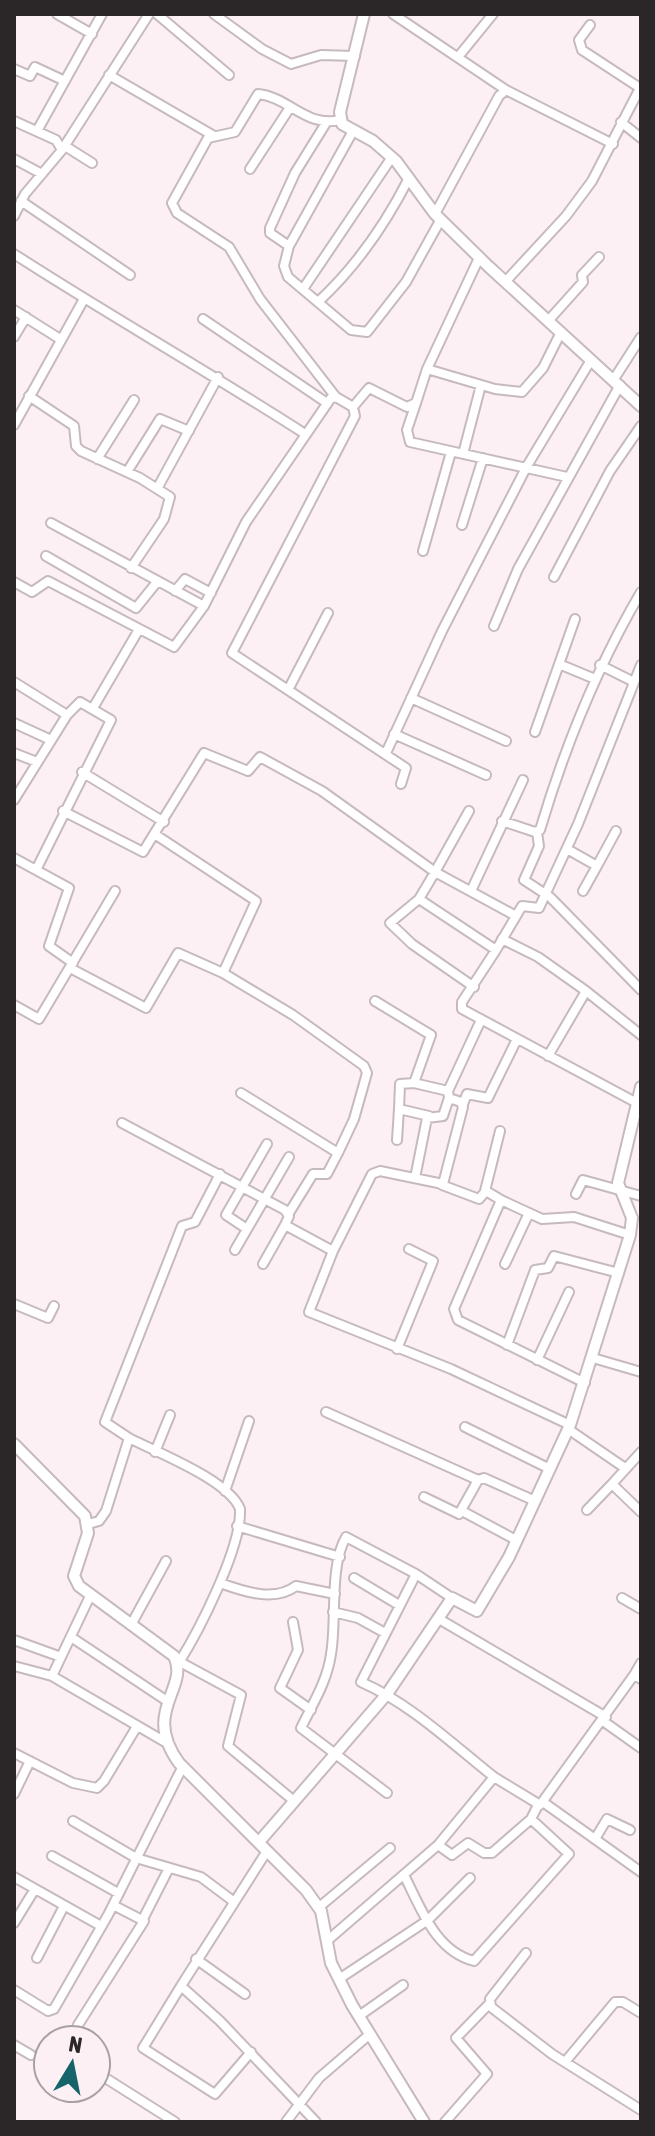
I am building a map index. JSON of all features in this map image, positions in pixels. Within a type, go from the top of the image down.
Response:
[{"type":"street","points":[[57,14],[92,34]]},
{"type":"street","points":[[37,131],[102,14]]},
{"type":"street","points":[[14,216],[21,201],[64,148],[149,14]]},
{"type":"street","points":[[157,14],[229,75]]},
{"type":"street","points":[[214,14],[262,49],[291,64],[321,55],[355,56]]},
{"type":"street","points":[[340,120],[364,14]]},
{"type":"street","points":[[393,14],[506,90],[613,144]]},
{"type":"street","points":[[458,57],[493,14]]},
{"type":"street","points":[[505,282],[566,216],[613,144],[640,88],[582,50],[579,40],[590,25]]},
{"type":"street","points":[[14,69],[30,76],[35,67],[65,81]]},
{"type":"street","points":[[109,75],[214,136]]},
{"type":"street","points":[[353,131],[289,246],[284,266],[288,277],[351,330],[367,332],[406,282],[499,96],[506,90]]},
{"type":"street","points":[[331,399],[260,299],[229,247],[173,208],[175,195],[208,138],[235,132],[258,94],[326,123],[340,120]]},
{"type":"street","points":[[250,169],[289,109]]},
{"type":"street","points":[[340,120],[392,157],[438,216],[479,258],[641,406]]},
{"type":"street","points":[[14,121],[56,140],[64,148],[92,163]]},
{"type":"street","points":[[621,122],[641,138]]},
{"type":"street","points":[[289,246],[270,233],[270,228],[295,173],[326,123]]},
{"type":"street","points":[[303,289],[392,157]]},
{"type":"street","points":[[14,159],[42,174]]},
{"type":"street","points":[[318,302],[346,277],[387,221],[409,178]]},
{"type":"street","points":[[21,201],[130,275]]},
{"type":"street","points":[[14,254],[218,377],[305,434]]},
{"type":"street","points":[[548,321],[599,257]]},
{"type":"street","points":[[479,258],[427,369],[406,436],[410,442],[567,477]]},
{"type":"street","points":[[14,425],[84,299]]},
{"type":"street","points":[[14,310],[60,339]]},
{"type":"street","points":[[14,337],[26,317]]},
{"type":"street","points":[[203,319],[331,399],[353,407]]},
{"type":"street","points":[[427,369],[481,385],[522,392],[543,368],[561,332]]},
{"type":"street","points":[[494,626],[518,569],[641,337]]},
{"type":"street","points":[[386,753],[527,466],[591,360]]},
{"type":"street","points":[[158,487],[218,377]]},
{"type":"street","points":[[463,454],[481,385]]},
{"type":"street","points":[[353,407],[369,388],[407,407],[416,403]]},
{"type":"street","points":[[29,396],[74,426],[76,446],[168,493],[170,503],[131,568]]},
{"type":"street","points":[[14,582],[32,592],[48,581],[138,631],[174,647],[204,606],[246,522],[331,399]]},
{"type":"street","points":[[97,459],[134,400]]},
{"type":"street","points":[[353,407],[355,416],[232,651],[233,655],[408,770],[401,784]]},
{"type":"street","points":[[127,472],[160,419],[189,431]]},
{"type":"street","points":[[554,577],[610,471],[641,426]]},
{"type":"street","points":[[423,551],[451,452]]},
{"type":"street","points":[[462,525],[483,458]]},
{"type":"street","points":[[51,523],[204,606]]},
{"type":"street","points":[[46,556],[136,608],[157,582]]},
{"type":"street","points":[[175,591],[185,579],[211,593]]},
{"type":"street","points":[[641,592],[600,665],[537,832],[539,846],[524,880],[547,894],[641,990]]},
{"type":"street","points":[[288,690],[328,613]]},
{"type":"street","points":[[535,732],[575,619]]},
{"type":"street","points":[[93,708],[138,631]]},
{"type":"street","points":[[559,664],[595,679]]},
{"type":"street","points":[[600,665],[634,682]]},
{"type":"street","points":[[637,1103],[481,1020],[461,1005],[525,904],[539,908],[547,894],[641,665]]},
{"type":"street","points":[[14,682],[67,715]]},
{"type":"street","points":[[411,698],[506,741]]},
{"type":"street","points":[[14,800],[76,702],[93,708],[111,720],[82,772],[36,870]]},
{"type":"street","points":[[14,723],[51,740]]},
{"type":"street","points":[[394,734],[486,775]]},
{"type":"street","points":[[14,753],[37,762]]},
{"type":"street","points":[[63,811],[141,851],[147,849],[204,753],[248,771],[260,757],[322,791],[435,872],[516,916]]},
{"type":"street","points":[[82,772],[164,822]]},
{"type":"street","points":[[471,891],[523,780]]},
{"type":"street","points":[[469,811],[419,899],[390,923],[412,944],[474,987]]},
{"type":"street","points":[[502,821],[537,832]]},
{"type":"street","points":[[583,891],[616,831]]},
{"type":"street","points":[[156,835],[256,901],[223,973]]},
{"type":"street","points":[[567,849],[597,866]]},
{"type":"street","points":[[14,858],[69,888],[49,946],[72,966],[144,1008],[178,953],[223,973],[293,1015],[367,1069],[354,1119],[327,1174],[313,1174],[263,1264]]},
{"type":"street","points":[[14,1005],[39,1019],[115,891]]},
{"type":"street","points":[[419,899],[496,950]]},
{"type":"street","points":[[502,939],[538,957],[641,1035]]},
{"type":"street","points":[[548,1056],[586,991]]},
{"type":"street","points":[[375,1001],[430,1034],[414,1083]]},
{"type":"street","points":[[399,1109],[443,1116],[448,1094],[481,1020]]},
{"type":"street","points":[[442,1185],[467,1094],[487,1100],[517,1039]]},
{"type":"street","points":[[397,1140],[400,1084],[414,1083],[448,1094],[463,1104]]},
{"type":"street","points":[[387,1793],[336,1753],[301,1731],[331,1657],[335,1594],[346,1537],[477,1611],[516,1540],[569,1427],[593,1358],[630,1235],[632,1218],[620,1191],[641,1087]]},
{"type":"street","points":[[241,1093],[338,1153]]},
{"type":"street","points":[[415,1178],[429,1116]]},
{"type":"street","points":[[122,1123],[289,1213]]},
{"type":"street","points":[[500,1131],[485,1191],[479,1199],[415,1178],[374,1172],[333,1251],[309,1314],[451,1369],[569,1427],[625,1468]]},
{"type":"street","points":[[247,1229],[226,1217],[267,1144]]},
{"type":"street","points":[[235,1250],[289,1157]]},
{"type":"street","points":[[220,1174],[195,1222],[182,1226],[105,1422],[225,1491],[240,1509],[220,1583],[197,1634],[179,1663],[162,1722],[167,1743],[183,1766],[259,1842],[318,1908],[331,1963],[359,2016],[424,2122]]},
{"type":"street","points":[[576,1194],[583,1180],[641,1196]]},
{"type":"street","points":[[485,1191],[549,1221],[574,1217],[630,1235]]},
{"type":"street","points":[[501,1200],[453,1313],[458,1320],[585,1383]]},
{"type":"street","points":[[505,1264],[529,1213]]},
{"type":"street","points":[[285,1225],[333,1251]]},
{"type":"street","points":[[397,1349],[433,1261],[409,1249]]},
{"type":"street","points":[[507,1345],[535,1270],[548,1268],[554,1256],[619,1273]]},
{"type":"street","points":[[537,1360],[569,1292]]},
{"type":"street","points":[[14,1304],[48,1318],[54,1306]]},
{"type":"street","points":[[593,1358],[641,1372]]},
{"type":"street","points":[[326,1412],[478,1480],[487,1479],[533,1500]]},
{"type":"street","points":[[155,1452],[170,1415]]},
{"type":"street","points":[[225,1491],[249,1421]]},
{"type":"street","points":[[465,1427],[548,1468]]},
{"type":"street","points":[[88,1524],[99,1521],[106,1511],[129,1438]]},
{"type":"street","points":[[14,1444],[88,1524]]},
{"type":"street","points":[[587,1510],[641,1452]]},
{"type":"street","points":[[424,1497],[457,1513],[462,1511],[478,1480]]},
{"type":"street","points":[[612,1484],[641,1512]]},
{"type":"street","points":[[462,1511],[516,1540]]},
{"type":"street","points":[[88,1524],[74,1576],[79,1586],[170,1650],[179,1663],[241,1695],[228,1747],[294,1801]]},
{"type":"street","points":[[237,1526],[340,1557]]},
{"type":"street","points":[[132,1623],[166,1561]]},
{"type":"street","points":[[416,1574],[361,1682],[387,1694],[494,1777],[595,1839],[641,1872]]},
{"type":"street","points":[[354,1578],[399,1605]]},
{"type":"street","points":[[220,1583],[253,1593],[286,1594],[296,1586],[335,1594]]},
{"type":"street","points":[[52,1676],[91,1594]]},
{"type":"street","points":[[259,1842],[387,1694],[452,1598]]},
{"type":"street","points":[[622,1598],[641,1609]]},
{"type":"street","points":[[333,1612],[358,1618],[385,1633]]},
{"type":"street","points":[[439,1619],[604,1719],[641,1748]]},
{"type":"street","points":[[293,1622],[298,1650],[280,1688],[311,1710]]},
{"type":"street","points":[[71,1637],[167,1701]]},
{"type":"street","points":[[14,1640],[61,1657]]},
{"type":"street","points":[[438,1845],[452,1855],[468,1843],[484,1853],[492,1853],[531,1819],[637,1677],[641,1663]]},
{"type":"street","points":[[14,1666],[52,1676],[136,1728],[167,1743]]},
{"type":"street","points":[[14,1753],[73,1783],[97,1788],[136,1728]]},
{"type":"street","points":[[14,1794],[30,1761]]},
{"type":"street","points":[[14,1990],[52,2010],[113,1905],[183,1766]]},
{"type":"street","points":[[328,1940],[438,1845],[494,1777]]},
{"type":"street","points":[[404,1875],[445,1946],[474,1961],[569,1854],[531,1819]]},
{"type":"street","points":[[595,1839],[607,1819],[630,1830]]},
{"type":"street","points":[[73,1821],[136,1858],[168,1870],[201,1877],[233,1901]]},
{"type":"street","points":[[318,1908],[390,1848]]},
{"type":"street","points":[[251,2052],[215,2094],[143,2048],[196,1959],[267,1851]]},
{"type":"street","points":[[52,1856],[118,1893]]},
{"type":"street","points":[[79,2024],[143,1919],[168,1870]]},
{"type":"street","points":[[14,1877],[101,1926]]},
{"type":"street","points":[[339,1979],[428,1920],[470,1878]]},
{"type":"street","points":[[14,1923],[35,1889]]},
{"type":"street","points":[[113,1905],[143,1919]]},
{"type":"street","points":[[37,1958],[64,1906]]},
{"type":"street","points":[[445,2122],[488,2072],[456,2038],[489,2004],[526,1953]]},
{"type":"street","points":[[196,1959],[245,1994]]},
{"type":"street","points":[[359,2016],[403,1985]]},
{"type":"street","points":[[181,1986],[251,2052],[316,2122]]},
{"type":"street","points":[[565,2062],[615,2002],[623,2002],[641,2013]]},
{"type":"street","points":[[489,2004],[565,2062],[641,2110]]},
{"type":"street","points":[[286,2122],[319,2078],[370,2034]]},
{"type":"street","points":[[14,2045],[31,2055]]},
{"type":"street","points":[[112,2082],[175,2122]]}]
